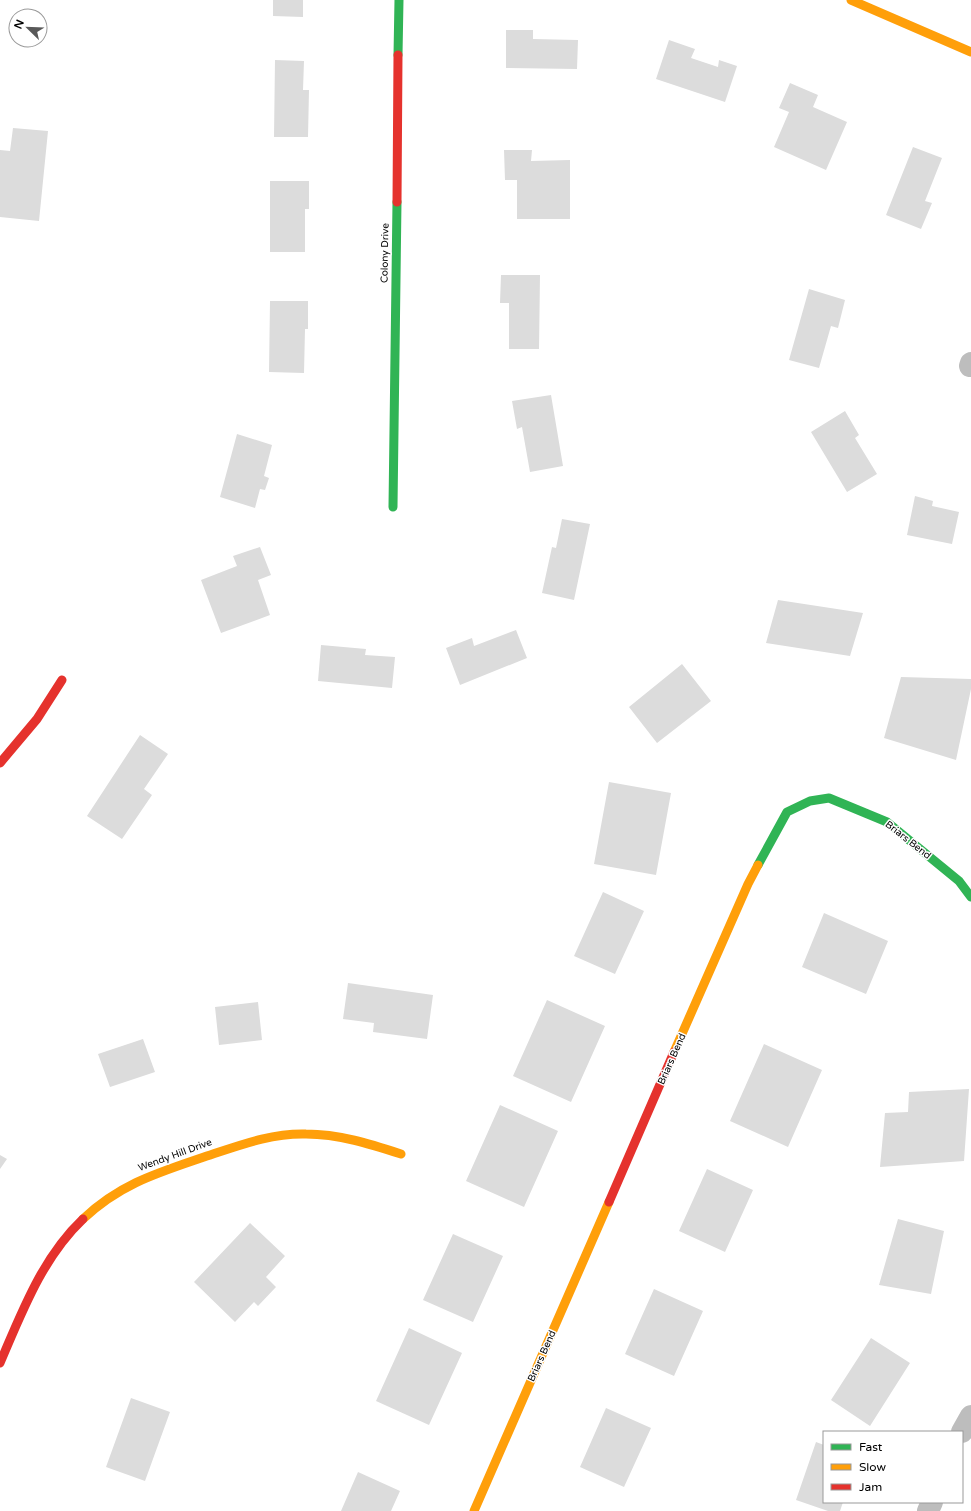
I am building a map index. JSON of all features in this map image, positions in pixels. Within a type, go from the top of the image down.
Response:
[{"type":"street","name":"Colony Drive","points":[[393,506],[399,0]]},
{"type":"street","points":[[851,0],[971,52]]},
{"type":"street","points":[[0,763],[37,719],[62,680]]},
{"type":"street","name":"Briars Bend","points":[[474,1511],[748,884],[787,812],[810,801],[829,798],[887,822],[959,881],[971,897]]},
{"type":"street","name":"Wendy Hill Drive","points":[[0,1363],[30,1292],[50,1257],[73,1228],[103,1201],[138,1180],[253,1140],[292,1134],[328,1135],[364,1141],[402,1154]]},
{"type":"street","points":[[963,1431],[971,1416]]},
{"type":"building","points":[[273,0],[303,0],[303,17],[273,16]]},
{"type":"building","points":[[506,30],[533,30],[533,39],[578,40],[577,69],[506,68]]},
{"type":"building","points":[[669,40],[695,49],[691,58],[718,67],[719,60],[737,66],[725,102],[656,79]]},
{"type":"building","points":[[275,60],[304,61],[303,90],[309,90],[308,137],[274,137]]},
{"type":"building","points":[[790,83],[818,95],[813,107],[847,122],[826,170],[774,147],[789,112],[779,108]]},
{"type":"building","points":[[13,128],[48,131],[39,221],[0,217],[0,150],[10,151]]},
{"type":"building","points":[[913,147],[942,158],[925,201],[932,203],[921,229],[886,215]]},
{"type":"building","points":[[504,150],[532,150],[531,161],[570,160],[570,219],[517,219],[517,180],[505,180]]},
{"type":"building","points":[[270,181],[309,181],[309,209],[305,209],[305,252],[270,252]]},
{"type":"building","points":[[501,275],[540,275],[539,349],[509,349],[509,303],[500,303]]},
{"type":"building","points":[[809,289],[845,300],[838,328],[831,326],[819,368],[789,360]]},
{"type":"building","points":[[270,301],[308,301],[308,329],[305,329],[304,373],[269,372]]},
{"type":"building","points":[[551,395],[563,466],[530,472],[522,427],[517,429],[512,401]]},
{"type":"building","points":[[845,411],[859,435],[855,438],[877,474],[847,492],[811,432]]},
{"type":"building","points":[[237,434],[272,445],[264,476],[269,478],[265,490],[260,489],[255,508],[220,497]]},
{"type":"building","points":[[915,496],[933,501],[932,506],[959,512],[952,544],[907,535]]},
{"type":"building","points":[[562,519],[590,524],[574,600],[542,593],[552,547],[556,548]]},
{"type":"building","points":[[260,547],[271,575],[258,580],[270,615],[221,633],[201,580],[237,566],[233,556]]},
{"type":"building","points":[[778,600],[863,613],[850,656],[766,643]]},
{"type":"building","points":[[516,630],[527,658],[460,685],[446,648],[472,638],[474,646]]},
{"type":"building","points":[[321,645],[366,649],[365,655],[395,657],[392,688],[318,681]]},
{"type":"building","points":[[682,664],[711,701],[657,743],[629,707]]},
{"type":"building","points":[[901,677],[971,679],[971,689],[956,760],[884,738]]},
{"type":"building","points":[[140,735],[168,754],[144,789],[152,795],[122,839],[87,816]]},
{"type":"building","points":[[609,782],[671,793],[656,875],[594,864]]},
{"type":"building","points":[[603,892],[644,911],[615,974],[574,956]]},
{"type":"building","points":[[824,913],[888,941],[866,994],[802,967]]},
{"type":"building","points":[[348,983],[433,995],[427,1039],[373,1032],[374,1023],[343,1019]]},
{"type":"building","points":[[547,1000],[605,1026],[571,1102],[513,1076]]},
{"type":"building","points":[[258,1002],[262,1040],[219,1045],[215,1007]]},
{"type":"building","points":[[143,1039],[155,1072],[110,1087],[98,1054]]},
{"type":"building","points":[[764,1044],[822,1070],[788,1147],[730,1121]]},
{"type":"building","points":[[969,1089],[964,1161],[880,1167],[885,1113],[908,1112],[909,1092]]},
{"type":"building","points":[[500,1105],[558,1131],[524,1207],[466,1181]]},
{"type":"building","points":[[0,1155],[7,1159],[0,1169]]},
{"type":"building","points":[[707,1169],[753,1190],[725,1252],[679,1231]]},
{"type":"building","points":[[898,1219],[944,1231],[931,1294],[879,1285]]},
{"type":"building","points":[[250,1223],[285,1256],[266,1277],[276,1287],[258,1306],[254,1302],[235,1322],[194,1282]]},
{"type":"building","points":[[453,1234],[503,1256],[473,1322],[423,1300]]},
{"type":"building","points":[[654,1289],[703,1311],[674,1376],[625,1354]]},
{"type":"building","points":[[409,1328],[462,1353],[429,1425],[376,1401]]},
{"type":"building","points":[[871,1338],[910,1363],[870,1426],[831,1400]]},
{"type":"building","points":[[131,1398],[170,1412],[145,1481],[106,1467]]},
{"type":"building","points":[[606,1408],[651,1428],[624,1487],[580,1467]]},
{"type":"building","points":[[816,1442],[823,1445],[823,1503],[843,1503],[840,1511],[828,1511],[796,1500]]},
{"type":"building","points":[[358,1472],[400,1491],[391,1511],[341,1511]]},
{"type":"traffic: fast","points":[[398,55],[399,0]]},
{"type":"traffic: fast","points":[[393,507],[397,202]]},
{"type":"traffic: fast","points":[[758,865],[787,812],[810,801],[829,798],[887,822],[959,881],[971,897]]},
{"type":"traffic: slow","points":[[851,0],[971,52]]},
{"type":"traffic: slow","points":[[674,1052],[748,884],[758,865]]},
{"type":"traffic: slow","points":[[83,1219],[97,1207],[125,1188],[155,1174],[267,1138],[293,1134],[318,1134],[366,1143],[401,1154]]},
{"type":"traffic: slow","points":[[474,1511],[609,1202]]},
{"type":"traffic: jam","points":[[397,202],[398,55]]},
{"type":"traffic: jam","points":[[0,763],[37,719],[62,680]]},
{"type":"traffic: jam","points":[[609,1202],[674,1052]]},
{"type":"traffic: jam","points":[[0,1363],[34,1286],[56,1251],[83,1219]]}]
